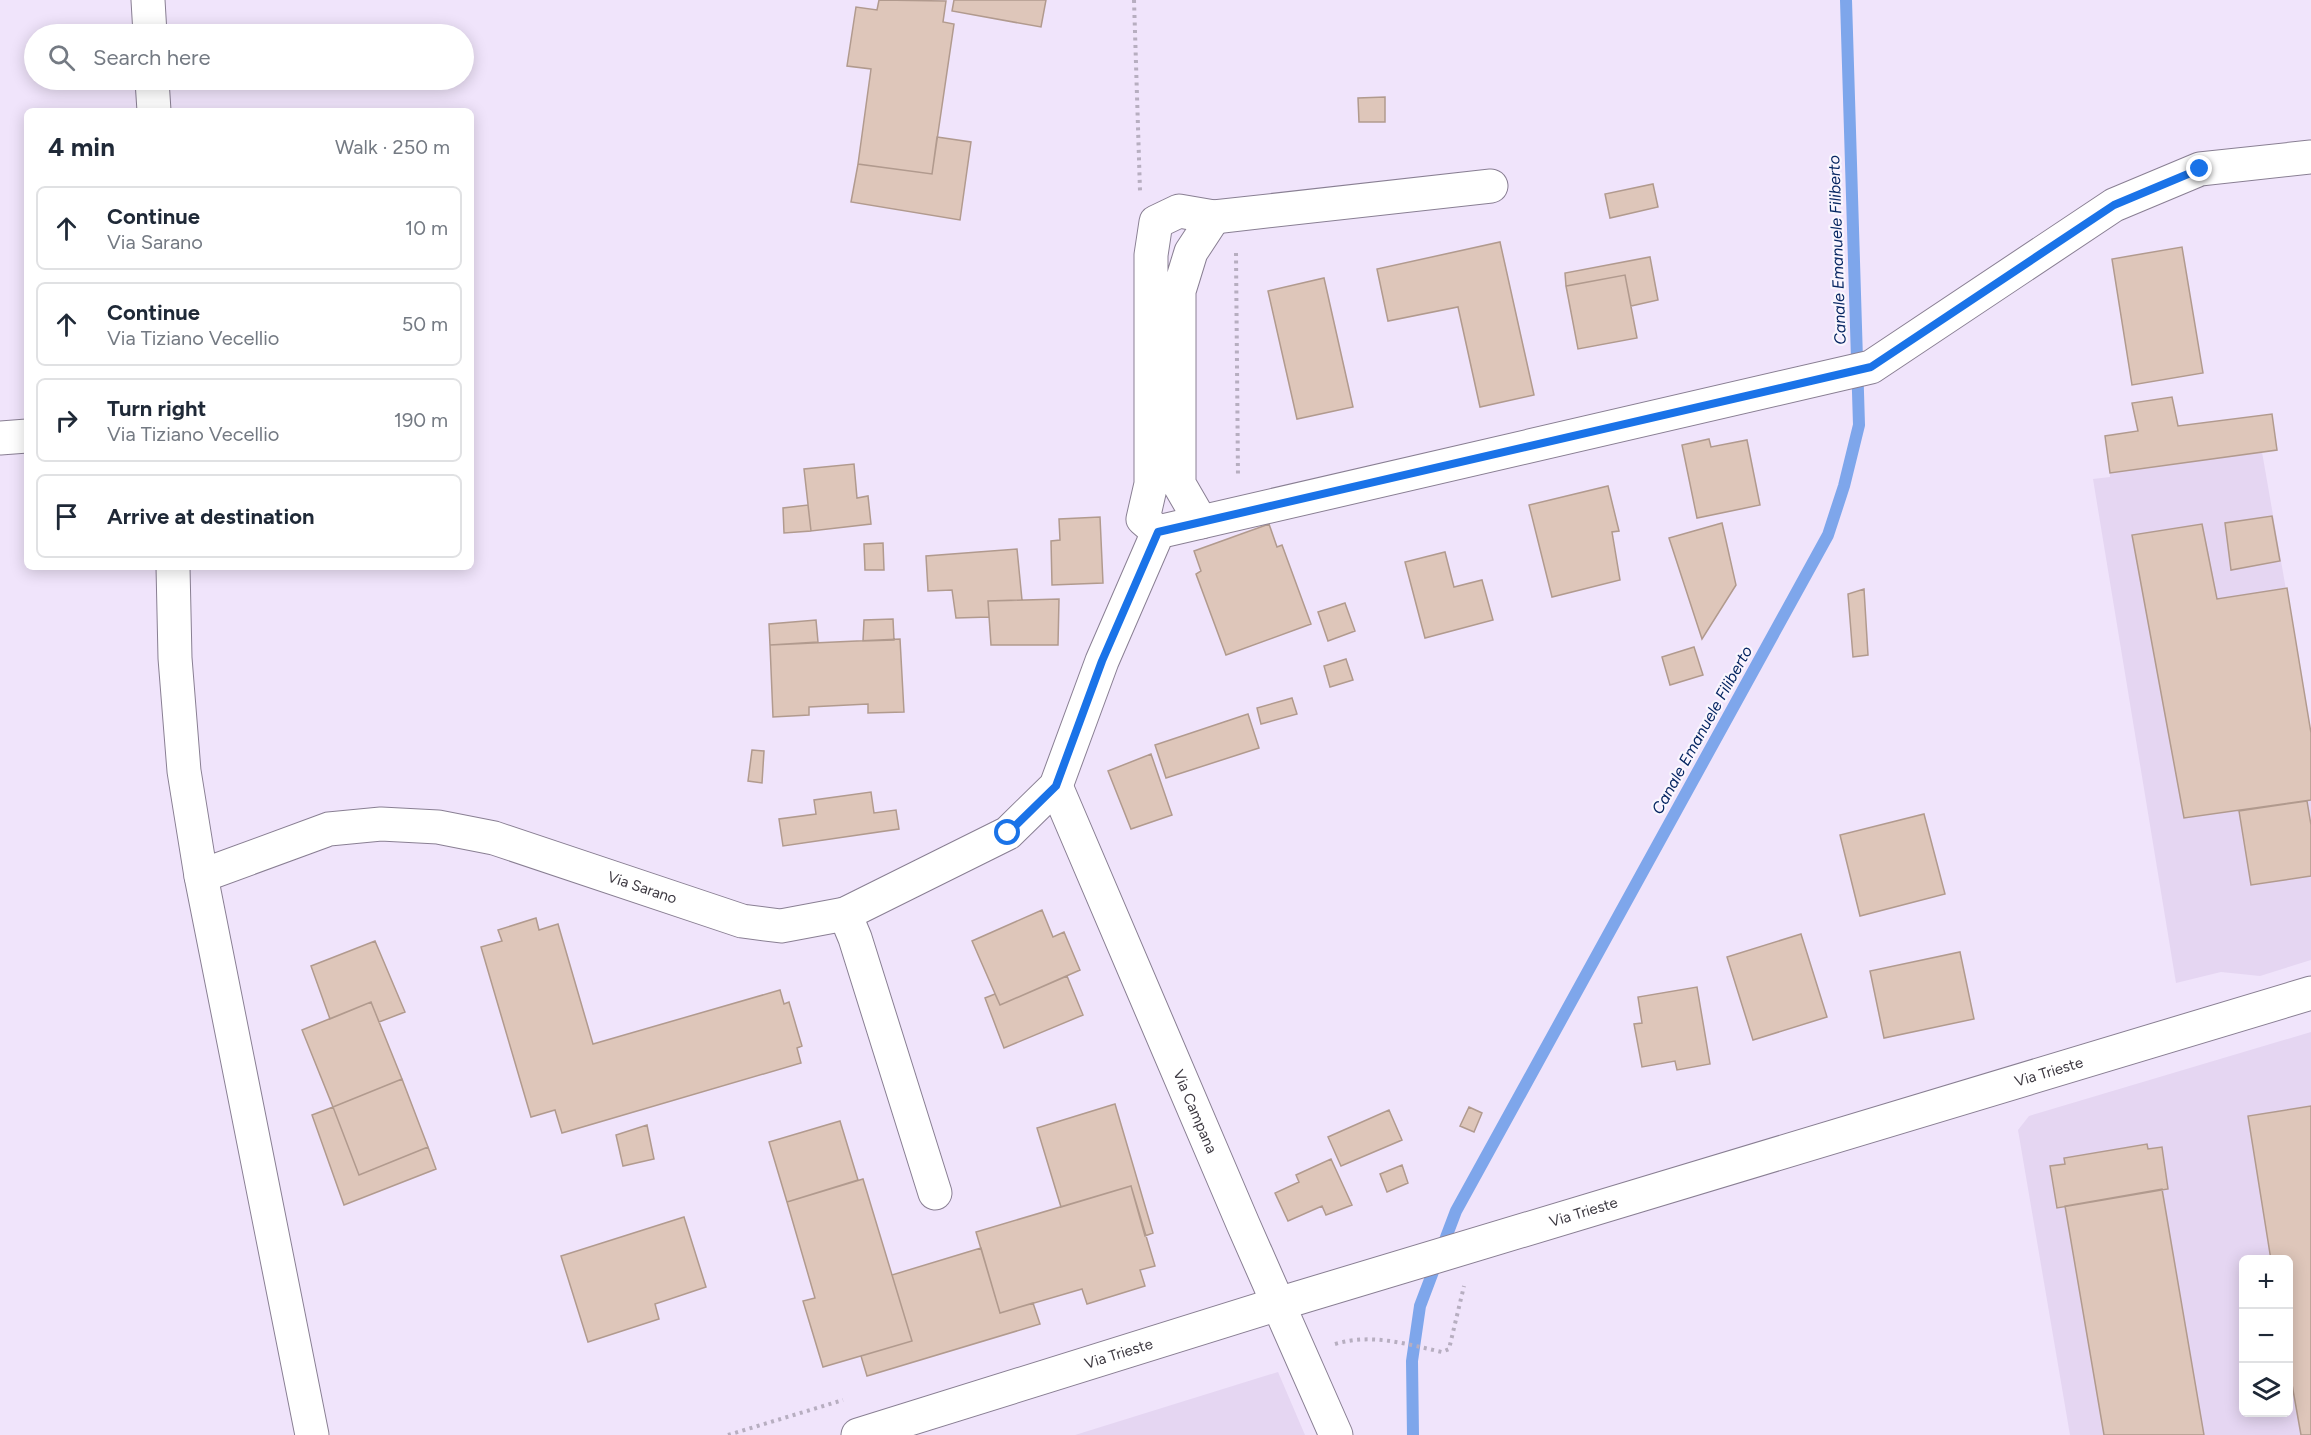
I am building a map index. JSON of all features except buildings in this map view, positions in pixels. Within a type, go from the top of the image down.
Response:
[{"type":"street","points":[[148,0],[149,24]]},
{"type":"street","points":[[153,90],[154,108]]},
{"type":"street","points":[[1158,532],[1855,371],[2114,205],[2200,169],[2311,157]]},
{"type":"street","points":[[1158,532],[1143,519],[1151,484],[1151,255],[1156,222],[1179,211],[1225,216],[1491,186]]},
{"type":"street","points":[[1200,522],[1179,484],[1179,291],[1191,252],[1225,216]]},
{"type":"street","points":[[0,438],[24,436]]},
{"type":"street","points":[[1056,786],[1102,661],[1158,532]]},
{"type":"street","points":[[173,570],[175,658],[184,771],[201,876],[312,1435]]},
{"type":"street","name":"Via Sarano","points":[[201,876],[329,829],[381,824],[438,827],[494,838],[742,921],[781,926],[845,915],[1008,833],[1056,786]]},
{"type":"street","name":"Via Campana","points":[[1056,786],[1336,1435]]},
{"type":"street","points":[[845,915],[855,938],[935,1193]]},
{"type":"street","name":"Via Trieste","points":[[858,1435],[1278,1304],[2311,993]]},
{"type":"path","points":[[1134,0],[1138,181],[1145,216],[1156,222]]},
{"type":"path","points":[[1225,216],[1238,514]]},
{"type":"path","points":[[1325,1347],[1364,1338],[1384,1339],[1442,1352]]},
{"type":"shaded area","points":[[2262,452],[2311,733],[2311,960],[2260,976],[2221,972],[2176,983],[2093,479],[2110,477],[2110,473]]},
{"type":"shaded area","points":[[2311,1032],[2311,1435],[2070,1435],[2018,1130],[2029,1116]]},
{"type":"shaded area","points":[[1278,1372],[1305,1435],[1075,1435]]},
{"type":"waterway","name":"Canale Emanuele Filiberto","points":[[1413,1435],[1412,1361],[1420,1306],[1456,1211],[1828,535],[1844,486],[1859,425],[1846,0]]},
{"type":"route","points":[[1008,833],[1056,786],[1102,661],[1158,532],[1871,367],[2114,205],[2200,169]]}]
